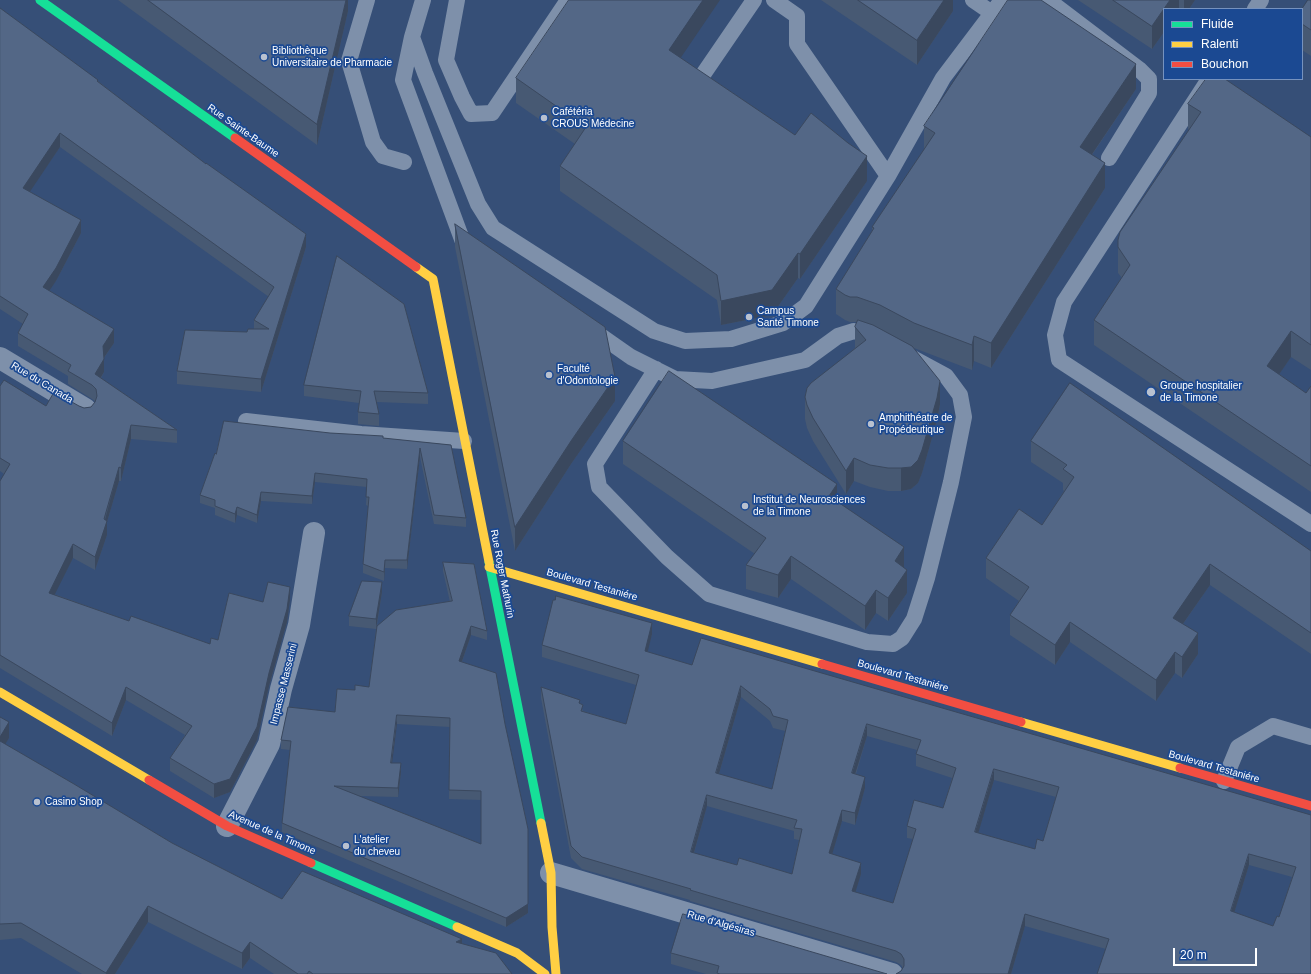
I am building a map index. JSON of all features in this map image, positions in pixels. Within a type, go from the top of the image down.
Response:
[{"type":"street","name":"Rue Sainte-Baume","points":[[40,0],[433,279]]},
{"type":"street","name":"Rue Roger Mathurin","points":[[433,279],[551,874],[552,928],[556,974]]},
{"type":"street","name":"Rue du Canada","points":[[0,358],[85,409]]},
{"type":"street","name":"Impasse Masserini","points":[[227,826],[269,744],[281,689],[299,624],[314,533]]},
{"type":"street","name":"Boulevard Testaniére","points":[[489,567],[1311,806]]},
{"type":"street","name":"Avenue de la Timone","points":[[0,692],[227,826],[517,953],[545,974]]},
{"type":"street","name":"Rue d'Algésiras","points":[[551,874],[892,974]]},
{"type":"lane","points":[[367,0],[349,61],[373,142],[383,156],[404,162]]},
{"type":"lane","points":[[423,0],[412,37],[403,80],[463,242],[476,251]]},
{"type":"lane","points":[[457,0],[446,60],[471,114],[492,113],[568,0]]},
{"type":"lane","points":[[702,76],[754,0]]},
{"type":"lane","points":[[774,0],[797,16],[796,44],[888,176]]},
{"type":"lane","points":[[973,0],[992,13]]},
{"type":"lane","points":[[412,37],[478,204],[493,228],[654,332],[685,341],[731,339],[783,323],[806,306],[888,176],[943,78],[1002,0]]},
{"type":"lane","points":[[1048,0],[1139,69],[1149,79],[1149,93],[1109,158]]},
{"type":"lane","points":[[1208,80],[1064,302],[1054,335],[1059,360],[1311,524]]},
{"type":"lane","points":[[580,322],[631,358],[656,369],[675,379],[712,381],[805,360],[838,336],[854,331],[877,339],[946,376],[960,395],[964,417],[951,482],[927,578],[914,619],[902,638],[893,644],[867,642],[709,594],[667,557],[599,487],[595,464],[656,369]]},
{"type":"lane","points":[[246,421],[361,434],[464,441]]},
{"type":"lane","points":[[1224,781],[1238,747],[1273,726],[1311,737]]},
{"type":"building","points":[[148,0],[346,0],[317,124]]},
{"type":"building","points":[[569,0],[703,0],[669,50],[795,135],[811,113],[848,143],[867,156],[800,254],[798,253],[772,290],[721,301],[717,275],[560,166],[586,127],[516,78]]},
{"type":"building","points":[[858,0],[944,0],[917,40]]},
{"type":"building","points":[[1008,0],[1041,0],[1136,64],[1080,147],[1105,163],[991,343],[974,336],[972,345],[914,323],[880,305],[857,297],[845,295],[836,289],[874,228],[872,227],[935,133],[924,126]]},
{"type":"building","points":[[1113,0],[1170,0],[1163,8],[1152,26]]},
{"type":"building","points":[[1308,0],[1311,0],[1311,30],[1303,25],[1303,8]]},
{"type":"building","points":[[0,8],[98,80],[97,81],[206,164],[306,234],[261,379],[177,371],[185,330],[247,332],[248,329],[269,329],[254,320],[274,287],[60,133],[23,188],[81,220],[56,268],[43,287],[114,329],[103,346],[104,359],[95,374],[177,430],[131,425],[121,468],[119,467],[104,519],[107,521],[95,557],[73,544],[49,593],[129,621],[131,616],[210,644],[211,638],[218,640],[229,593],[263,602],[268,582],[290,587],[287,609],[269,673],[257,727],[230,779],[214,784],[170,758],[192,726],[126,687],[112,723],[0,655],[0,481],[10,464],[0,458],[0,386],[4,380],[46,406],[54,392],[84,408],[91,407],[97,396],[96,389],[92,385],[68,371],[71,365],[18,333],[28,314],[0,296]]},
{"type":"building","points":[[1205,80],[1226,80],[1311,137],[1311,345],[1291,331],[1267,366],[1306,393],[1311,386],[1311,466],[1094,320],[1130,265],[1118,247],[1120,232],[1201,112],[1188,104]]},
{"type":"building","name":"Faculté d'Odontologie","points":[[455,224],[605,327],[615,377],[515,527]]},
{"type":"building","points":[[337,256],[404,304],[428,393],[374,391],[379,414],[358,412],[361,391],[304,385]]},
{"type":"building","name":"Amphithéatre de Propédeutique","points":[[858,320],[873,325],[912,346],[940,381],[937,398],[922,450],[918,460],[911,467],[888,468],[870,465],[854,458],[846,471],[813,418],[807,405],[805,397],[807,388],[811,383],[866,340],[855,327]]},
{"type":"building","name":"Institut de Neurosciences de la Timone","points":[[669,371],[837,484],[829,496],[904,547],[895,561],[907,570],[888,598],[876,590],[865,606],[791,556],[778,575],[746,565],[766,538],[623,441]]},
{"type":"building","points":[[1070,383],[1311,551],[1311,633],[1210,564],[1173,618],[1198,633],[1182,657],[1175,652],[1156,680],[1070,622],[1055,645],[1010,615],[1029,587],[986,558],[1019,509],[1042,525],[1074,477],[1063,469],[1067,465],[1031,441]]},
{"type":"building","points":[[224,421],[330,433],[383,436],[383,438],[451,445],[466,518],[434,515],[420,448],[407,560],[385,560],[384,572],[363,564],[369,497],[366,497],[367,479],[315,473],[312,496],[261,492],[257,515],[237,507],[235,514],[215,506],[215,500],[200,495],[215,453],[216,454]]},
{"type":"building","points":[[443,562],[474,564],[487,631],[471,626],[459,661],[496,673],[505,724],[528,829],[528,904],[506,918],[282,823],[291,741],[281,740],[288,707],[335,712],[337,689],[355,690],[355,685],[369,687],[377,626],[396,610],[452,601]],"holes":[[[397,715],[450,718],[449,790],[481,791],[481,844],[334,786],[398,788],[401,763],[391,763]]]},
{"type":"building","points":[[362,581],[382,582],[376,619],[349,616]]},
{"type":"building","points":[[556,596],[652,623],[645,651],[692,665],[701,638],[1311,815],[1311,974],[1097,974],[1109,939],[1025,914],[1008,974],[896,974],[901,971],[904,966],[904,959],[901,954],[896,951],[582,857],[571,846],[541,687],[580,700],[579,703],[583,705],[581,711],[626,724],[639,675],[542,645],[553,600],[555,600]],"holes":[[[741,686],[770,709],[773,716],[788,720],[772,789],[716,773]],[[867,724],[921,740],[916,754],[956,768],[943,808],[914,800],[907,826],[916,829],[893,903],[852,891],[861,863],[829,853],[842,810],[855,813],[865,777],[852,773]],[[994,769],[1059,787],[1043,841],[1037,839],[1035,849],[975,832]],[[707,795],[797,820],[794,828],[802,829],[792,874],[739,858],[737,865],[691,852]],[[1249,854],[1296,867],[1279,917],[1277,916],[1273,926],[1231,911]]]},
{"type":"building","points":[[0,717],[9,722],[0,737]]},
{"type":"building","points":[[0,741],[172,843],[282,899],[302,871],[462,939],[456,942],[496,953],[512,974],[313,974],[309,971],[307,974],[298,974],[250,942],[242,953],[148,906],[106,973],[21,923],[0,924]]},
{"type":"building","points":[[683,914],[887,974],[720,974],[717,973],[719,966],[671,953]]},
{"type":"traffic: fast","points":[[40,0],[235,138]]},
{"type":"traffic: fast","points":[[489,562],[541,823]]},
{"type":"traffic: fast","points":[[311,863],[457,927]]},
{"type":"traffic: slow","points":[[416,267],[433,279],[489,562]]},
{"type":"traffic: slow","points":[[489,567],[822,664]]},
{"type":"traffic: slow","points":[[0,692],[149,780]]},
{"type":"traffic: slow","points":[[1021,722],[1180,768]]},
{"type":"traffic: slow","points":[[541,823],[551,873],[552,927],[556,974]]},
{"type":"traffic: slow","points":[[457,927],[517,953],[545,974]]},
{"type":"traffic: jam","points":[[235,138],[416,267]]},
{"type":"traffic: jam","points":[[822,664],[1021,722]]},
{"type":"traffic: jam","points":[[1180,768],[1311,806]]},
{"type":"traffic: jam","points":[[149,780],[227,826],[311,863]]},
{"type":"place","name":"Bibliothèque Universitaire de Pharmacie","points":[[264,57]]},
{"type":"place","name":"Cafétéria CROUS Médecine","points":[[544,118]]},
{"type":"place","name":"Campus Santé Timone","points":[[749,317]]},
{"type":"place","name":"Faculté d'Odontologie","points":[[549,375]]},
{"type":"place","name":"Groupe hospitalier de la Timone","points":[[1151,392]]},
{"type":"place","name":"Amphithéatre de Propédeutique","points":[[871,424]]},
{"type":"place","name":"Institut de Neurosciences de la Timone","points":[[745,506]]},
{"type":"place","name":"Casino Shop","points":[[37,802]]},
{"type":"place","name":"L'atelier du cheveu","points":[[346,846]]}]
